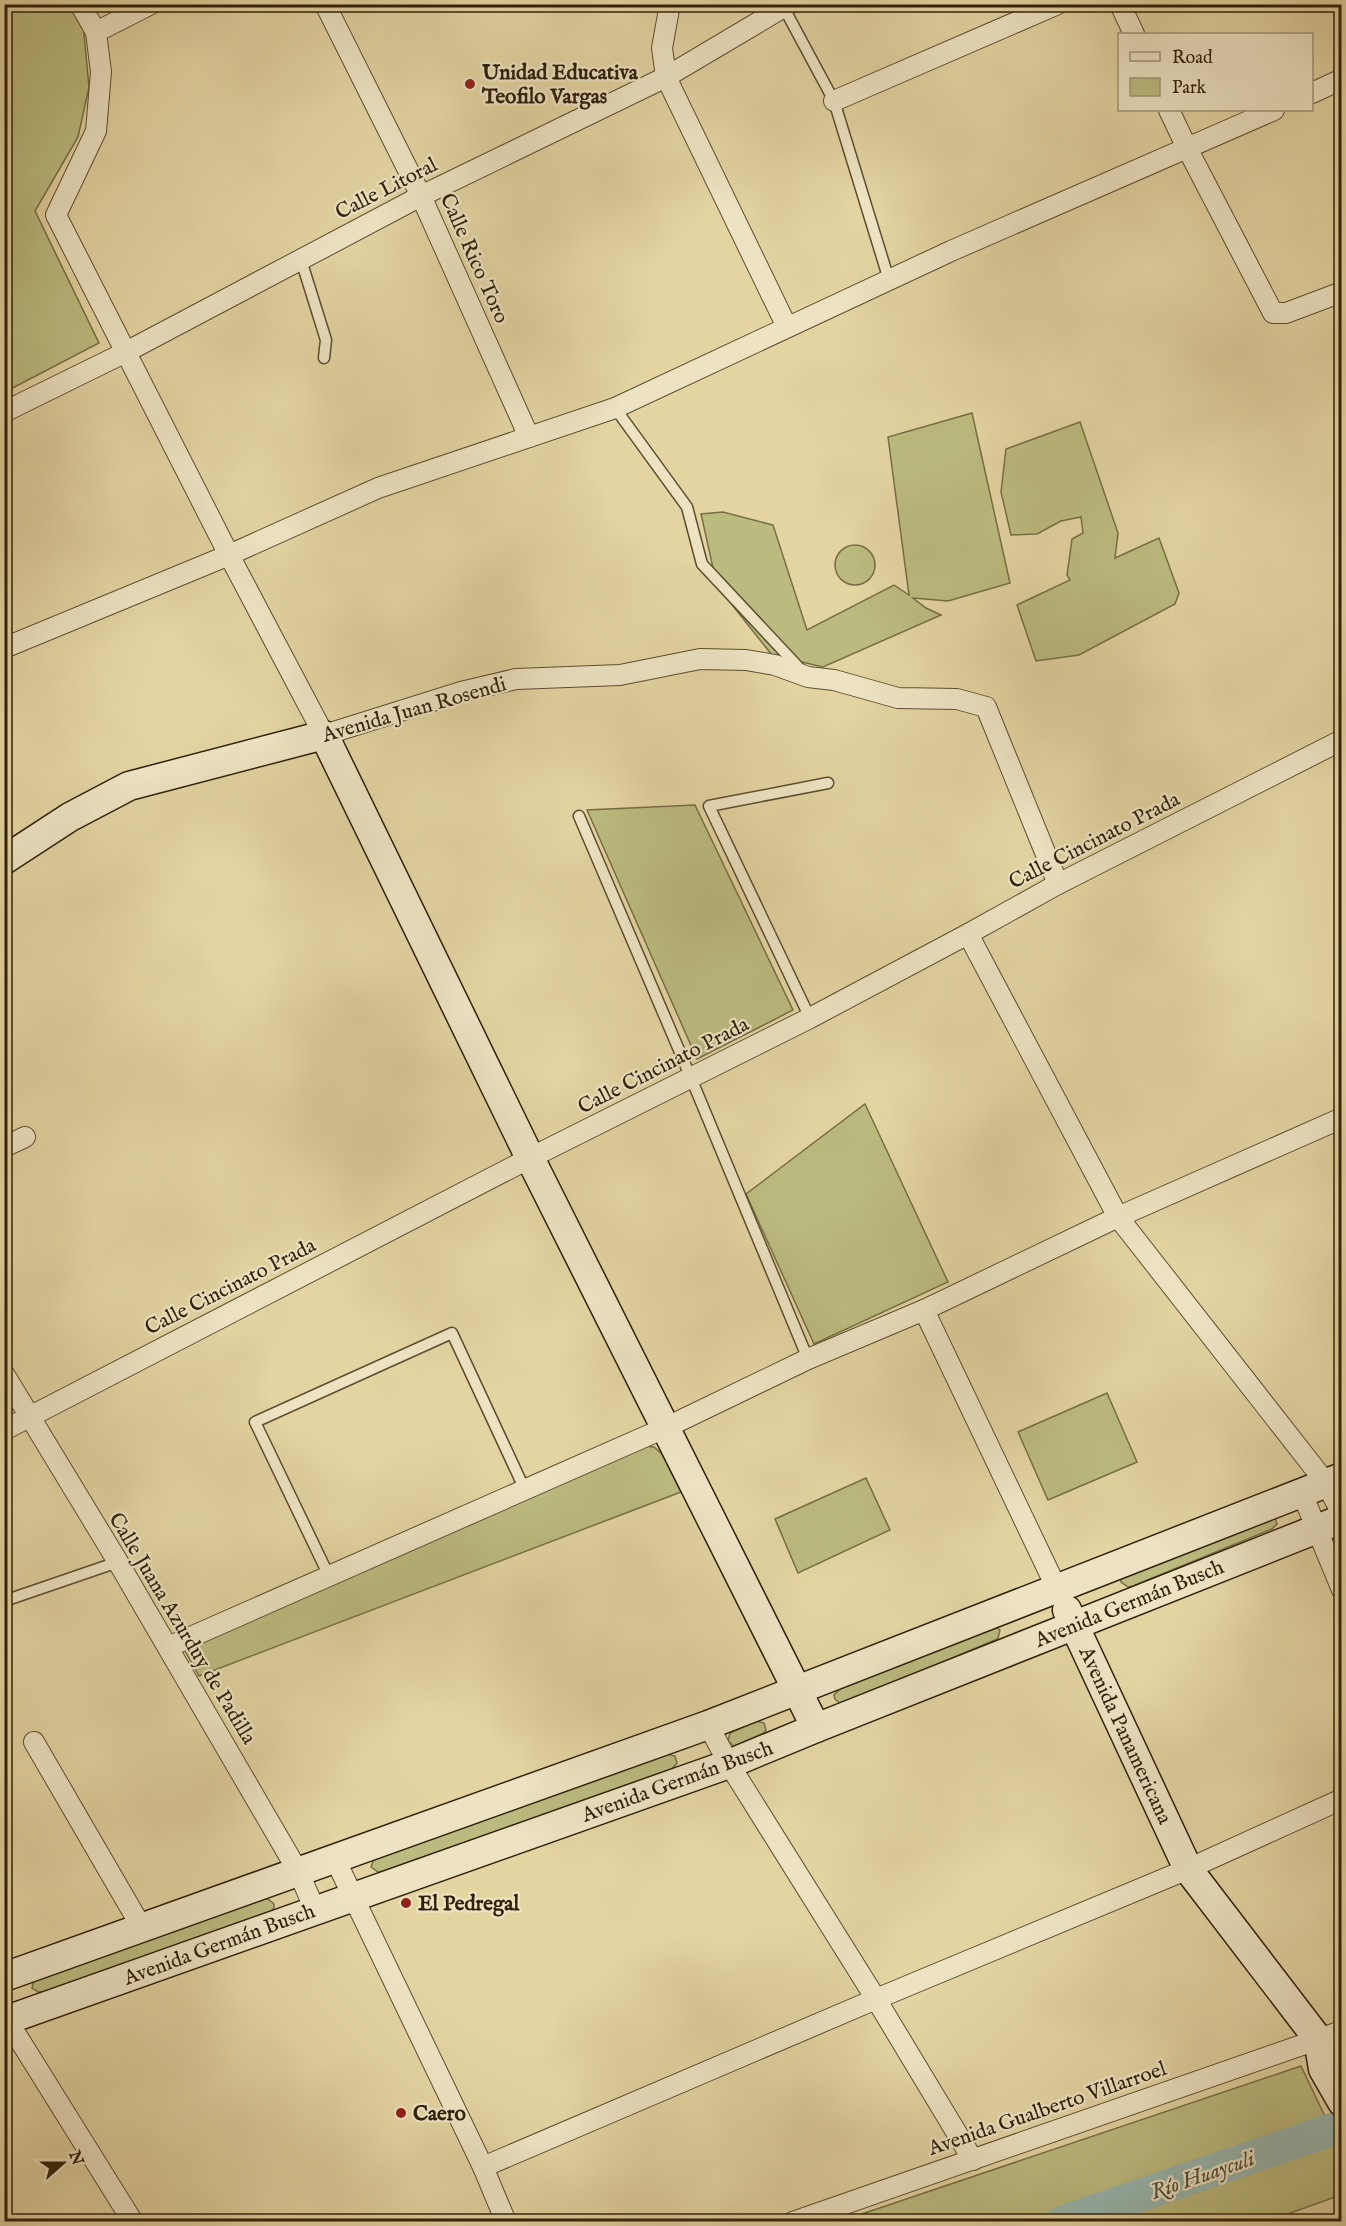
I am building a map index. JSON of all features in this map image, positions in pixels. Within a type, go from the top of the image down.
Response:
[{"type":"main road","name":"Avenida Juan Rosendi","points":[[4,860],[70,817],[129,786],[324,735]]},
{"type":"main road","points":[[324,735],[530,1158],[667,1427],[816,1728]]},
{"type":"main road","name":"Avenida Germán Busch","points":[[4,1977],[708,1725],[1323,1483]]},
{"type":"main road","name":"Avenida Germán Busch","points":[[5,2019],[729,1764],[1329,1524]]},
{"type":"main road","name":"Avenida Panamericana","points":[[1057,1589],[1188,1869],[1330,2035],[1339,2086]]},
{"type":"street","points":[[80,4],[96,32],[101,72],[96,131],[56,215],[229,555],[324,735]]},
{"type":"street","points":[[96,32],[151,4]]},
{"type":"street","name":"Calle Rico Toro","points":[[325,4],[421,195],[529,437]]},
{"type":"street","points":[[670,4],[662,48],[666,78],[787,327]]},
{"type":"street","points":[[834,101],[1058,4]]},
{"type":"street","points":[[1120,4],[1134,33]]},
{"type":"street","name":"Calle Litoral","points":[[4,412],[126,352],[421,195],[666,78],[787,6]]},
{"type":"street","points":[[1313,92],[1341,79]]},
{"type":"street","points":[[1169,111],[1273,313],[1286,313],[1341,292]]},
{"type":"street","points":[[4,648],[229,555],[378,488],[615,408],[889,280],[1272,111]]},
{"type":"street","name":"Avenida Juan Rosendi","points":[[324,735],[461,692],[516,679],[620,675],[700,659],[746,660],[774,665],[808,677],[834,680],[898,698],[957,699],[986,707],[1058,884]]},
{"type":"street","name":"Calle Cincinato Prada","points":[[4,1430],[530,1158],[810,1018],[1058,884],[1341,740]]},
{"type":"street","points":[[968,934],[1118,1217],[1323,1483],[1341,1514]]},
{"type":"street","points":[[168,1647],[667,1427],[808,1359],[924,1310],[1118,1217],[1341,1118]]},
{"type":"street","points":[[4,1147],[25,1137]]},
{"type":"street","name":"Avenida Panamericana","points":[[924,1310],[1057,1589]]},
{"type":"street","name":"Calle Juana Azurduy de Padilla","points":[[4,1374],[168,1647],[299,1873],[315,1910]]},
{"type":"street","points":[[1323,1483],[1341,1590]]},
{"type":"street","points":[[708,1725],[729,1764],[876,1999],[973,2160]]},
{"type":"street","points":[[34,1742],[142,1928]]},
{"type":"street","points":[[483,2167],[1188,1869],[1341,1799]]},
{"type":"street","points":[[335,1859],[483,2167],[506,2222]]},
{"type":"street","points":[[5,2019],[132,2222]]},
{"type":"street","name":"Avenida Gualberto Villarroel","points":[[793,2222],[1330,2035]]},
{"type":"lane","points":[[787,6],[834,101],[889,280]]},
{"type":"lane","points":[[301,260],[326,340],[324,358]]},
{"type":"lane","points":[[615,408],[687,507],[702,564],[808,677]]},
{"type":"lane","points":[[810,1018],[709,806],[828,783]]},
{"type":"lane","points":[[579,816],[808,1359]]},
{"type":"lane","points":[[329,1576],[255,1422],[452,1333],[525,1490]]},
{"type":"lane","points":[[4,1601],[117,1562]]},
{"type":"green space","points":[[4,5],[99,5],[84,34],[89,87],[78,137],[35,211],[99,343],[5,392]]},
{"type":"green space","points":[[972,413],[1010,583],[948,601],[913,598],[926,608],[941,615],[823,667],[772,655],[717,586],[701,514],[723,512],[773,525],[807,630],[894,585],[909,595],[888,437]]},
{"type":"green space","points":[[1080,422],[1118,533],[1115,558],[1159,538],[1179,593],[1175,604],[1079,655],[1036,661],[1017,605],[1070,580],[1067,575],[1072,539],[1083,533],[1081,517],[1061,521],[1037,534],[1011,535],[1001,492],[1006,449]]},
{"type":"green space","points":[[855,545],[869,551],[875,565],[869,579],[855,585],[841,579],[835,565],[841,551]]},
{"type":"green space","points":[[695,805],[793,1010],[697,1059],[587,810]]},
{"type":"green space","points":[[865,1104],[948,1282],[814,1344],[746,1194]]},
{"type":"green space","points":[[1107,1393],[1137,1462],[1048,1500],[1018,1432]]},
{"type":"green space","points":[[644,1446],[654,1447],[662,1454],[681,1492],[199,1676],[185,1651],[187,1644]]},
{"type":"green space","points":[[866,1478],[890,1530],[798,1573],[775,1519]]},
{"type":"green space","points":[[1275,1517],[1277,1524],[1272,1529],[1133,1586],[1128,1587],[1121,1582],[1121,1578]]},
{"type":"green space","points":[[994,1626],[1000,1630],[995,1640],[847,1703],[841,1704],[835,1699],[834,1695],[841,1688]]},
{"type":"green space","points":[[756,1721],[764,1723],[766,1730],[764,1733],[734,1746],[728,1741],[730,1733]]},
{"type":"green space","points":[[667,1754],[675,1756],[677,1763],[672,1769],[383,1871],[378,1872],[371,1867],[374,1859]]},
{"type":"green space","points":[[264,1899],[274,1904],[274,1908],[269,1913],[44,1992],[38,1992],[32,1988],[34,1979]]},
{"type":"green space","points":[[1301,2066],[1341,2150],[1341,2195],[1268,2221],[841,2221]]},
{"type":"waterway","name":"Río Huayculi","points":[[1062,2222],[1342,2126]]},
{"type":"place","name":"Unidad Educativa Teofilo Vargas","points":[[470,84]]},
{"type":"place","name":"El Pedregal","points":[[406,1903]]},
{"type":"place","name":"Caero","points":[[401,2113]]}]
